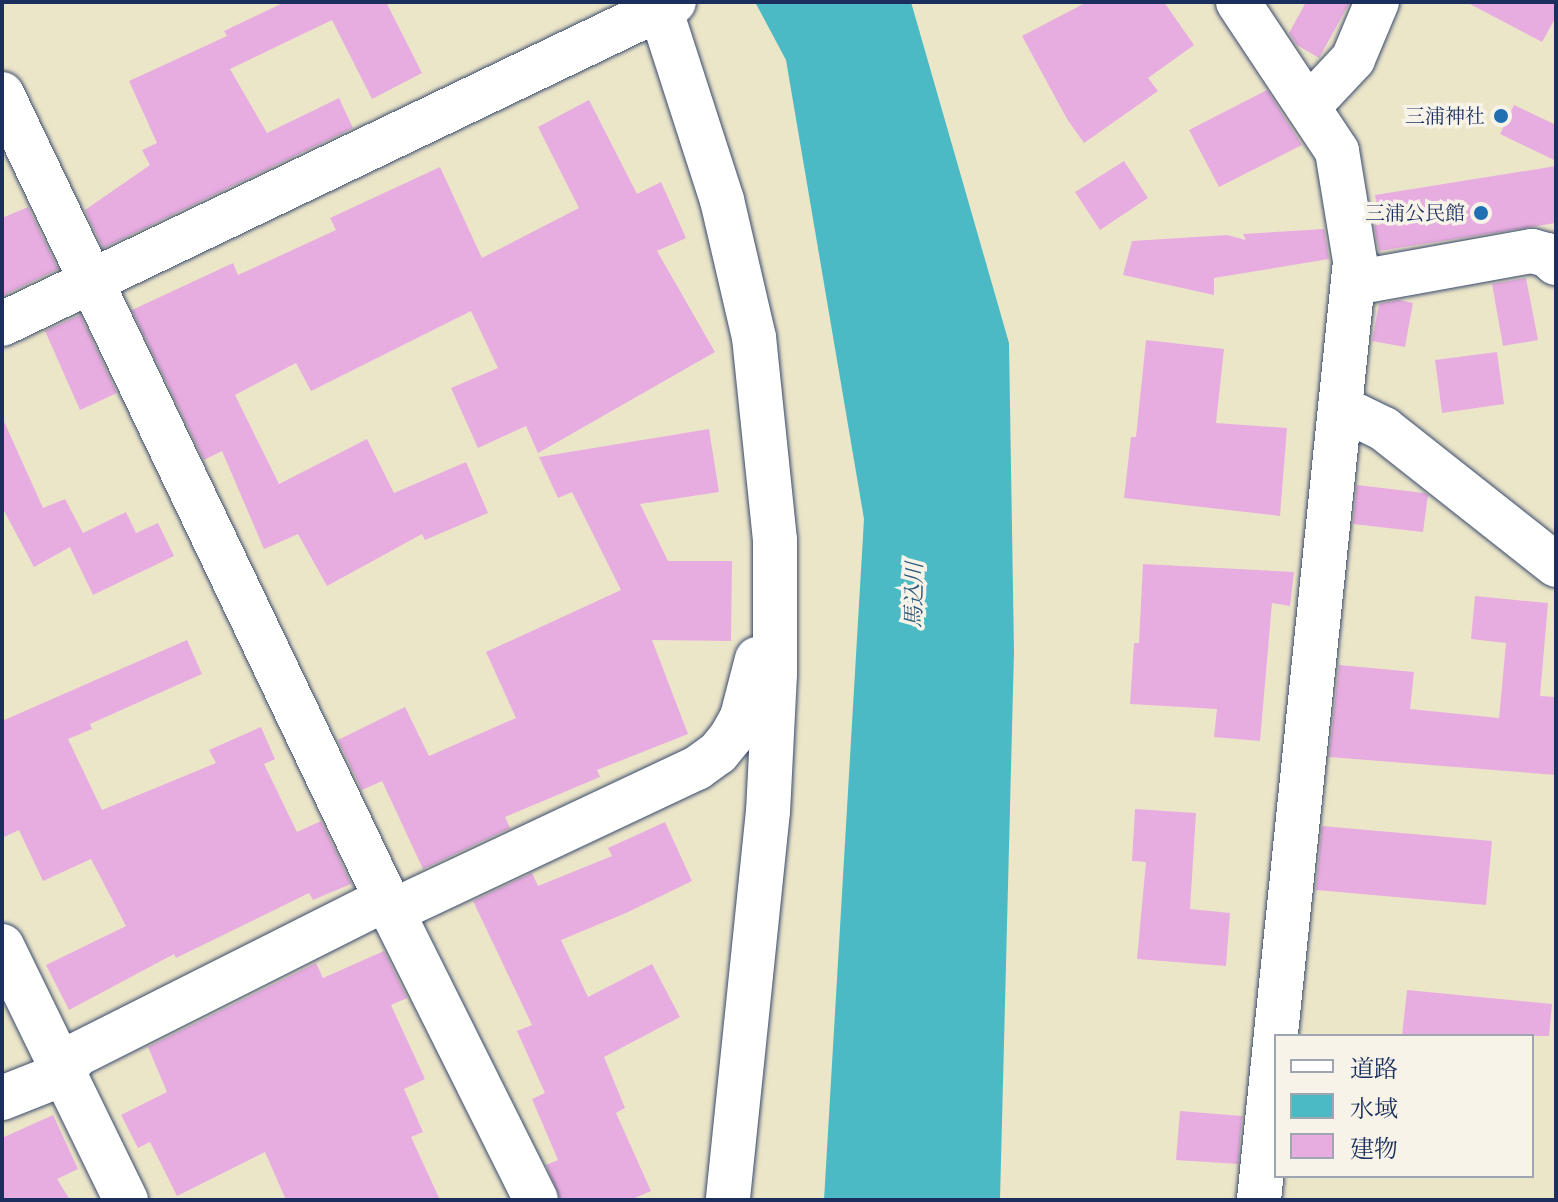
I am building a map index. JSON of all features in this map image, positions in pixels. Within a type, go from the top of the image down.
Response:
[{"type":"street","points":[[1238,2],[1337,151],[1355,261],[1276,1034]]},
{"type":"street","points":[[1308,107],[1353,59],[1377,2]]},
{"type":"street","points":[[2,324],[666,4],[722,200],[754,337],[775,540],[776,627],[758,935],[728,1200]]},
{"type":"street","points":[[2,94],[390,905],[536,1200]]},
{"type":"street","points":[[1354,283],[1532,251],[1553,255]]},
{"type":"street","points":[[1341,408],[1384,429],[1556,565]]},
{"type":"street","points":[[2,1098],[63,1074],[76,1055],[390,905],[697,768],[718,753],[742,717],[757,657],[776,627]]},
{"type":"street","points":[[2,946],[126,1200]]},
{"type":"street","points":[[1259,1200],[1274,1055]]},
{"type":"water","name":"馬込川","points":[[755,2],[911,2],[1009,343],[1014,651],[1000,1200],[824,1200],[864,519],[786,60]]},
{"type":"building","points":[[285,2],[386,2],[422,73],[372,99],[332,20],[230,69],[267,133],[339,98],[353,128],[103,248],[85,210],[150,165],[142,150],[157,143],[129,81],[227,36],[224,31]]},
{"type":"building","points":[[1087,2],[1164,2],[1194,45],[1148,78],[1158,91],[1084,143],[1067,119],[1022,36]]},
{"type":"building","points":[[1306,2],[1350,2],[1319,58],[1297,45],[1289,33]]},
{"type":"building","points":[[1466,2],[1556,2],[1556,17],[1542,42]]},
{"type":"building","points":[[1267,90],[1302,145],[1219,187],[1189,130]]},
{"type":"building","points":[[589,100],[637,194],[661,182],[686,238],[657,251],[715,352],[538,453],[526,426],[478,448],[451,388],[498,368],[471,311],[311,391],[296,363],[235,395],[279,484],[367,439],[394,493],[466,462],[488,513],[425,540],[422,534],[327,586],[298,534],[264,549],[222,451],[204,460],[132,310],[233,263],[238,275],[336,230],[330,218],[440,167],[482,258],[579,208],[538,127]]},
{"type":"building","points":[[1514,105],[1556,125],[1556,161],[1500,134]]},
{"type":"building","points":[[1124,161],[1148,198],[1100,230],[1075,192]]},
{"type":"building","points":[[1556,166],[1556,223],[1379,251],[1374,225],[1380,225],[1375,195]]},
{"type":"building","points":[[28,207],[58,269],[2,296],[2,218]]},
{"type":"building","points":[[1324,229],[1329,259],[1214,278],[1214,295],[1123,275],[1132,241],[1227,235],[1246,240],[1243,234]]},
{"type":"building","points":[[1526,278],[1538,340],[1503,346],[1492,284]]},
{"type":"building","points":[[1399,300],[1413,303],[1405,347],[1372,341],[1379,304]]},
{"type":"building","points":[[80,315],[117,393],[80,410],[45,331]]},
{"type":"building","points":[[1146,340],[1224,349],[1216,423],[1287,428],[1280,516],[1124,498],[1131,437],[1136,437]]},
{"type":"building","points":[[1497,352],[1504,404],[1442,413],[1435,360]]},
{"type":"building","points":[[2,417],[43,508],[65,499],[83,533],[126,512],[136,533],[158,523],[174,556],[93,595],[70,547],[34,567],[2,507]]},
{"type":"building","points":[[709,429],[719,492],[640,504],[668,561],[732,561],[731,641],[652,640],[688,734],[597,770],[600,777],[505,817],[510,828],[423,869],[382,781],[362,790],[338,740],[405,707],[429,756],[516,718],[486,652],[621,590],[572,492],[558,498],[539,457]]},
{"type":"building","points":[[1357,485],[1428,495],[1423,532],[1353,524]]},
{"type":"building","points":[[1143,564],[1294,572],[1290,606],[1272,603],[1260,741],[1214,737],[1217,709],[1130,704],[1134,643],[1139,643]]},
{"type":"building","points":[[1475,596],[1548,603],[1540,696],[1556,697],[1556,775],[1329,757],[1339,665],[1414,672],[1410,709],[1499,718],[1506,643],[1471,639]]},
{"type":"building","points":[[187,640],[202,674],[90,724],[92,729],[68,739],[102,810],[216,763],[209,750],[261,727],[275,759],[264,764],[297,832],[321,821],[351,884],[313,900],[309,893],[176,958],[174,954],[69,1010],[46,965],[126,926],[91,859],[43,881],[19,830],[2,838],[2,721]]},
{"type":"building","points":[[1135,809],[1196,813],[1190,909],[1230,913],[1226,966],[1137,959],[1146,862],[1132,861]]},
{"type":"building","points":[[665,822],[692,881],[561,940],[588,997],[652,964],[680,1017],[604,1057],[625,1108],[616,1113],[651,1191],[630,1200],[561,1200],[546,1165],[558,1160],[532,1099],[545,1093],[517,1031],[532,1025],[473,901],[532,873],[538,886],[612,856],[608,848]]},
{"type":"building","points":[[1322,826],[1492,841],[1486,905],[1316,890]]},
{"type":"building","points":[[384,951],[407,998],[391,1005],[425,1079],[404,1089],[423,1132],[411,1137],[440,1200],[286,1200],[265,1152],[177,1196],[150,1142],[138,1148],[121,1115],[167,1092],[148,1047],[316,963],[323,978]]},
{"type":"building","points":[[1407,990],[1552,1004],[1549,1036],[1402,1034]]},
{"type":"building","points":[[1180,1111],[1242,1116],[1238,1164],[1176,1160]]},
{"type":"building","points":[[53,1115],[78,1169],[57,1179],[70,1200],[2,1200],[2,1138]]},
{"type":"place","name":"三浦神社","points":[[1501,116]]},
{"type":"place","name":"三浦公民館","points":[[1481,213]]}]
